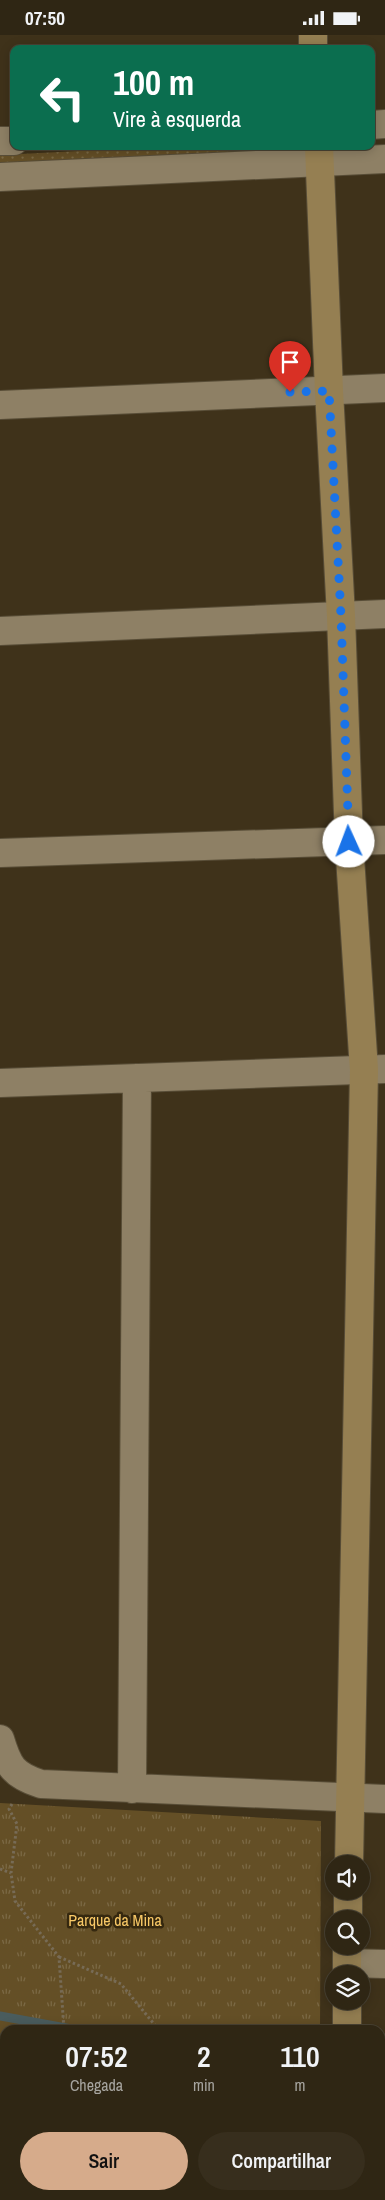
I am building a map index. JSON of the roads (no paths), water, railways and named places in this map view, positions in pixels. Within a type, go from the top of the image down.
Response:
[{"type":"street","points":[[320,154],[329,391],[341,616],[349,842],[375,1069],[349,1855]]},
{"type":"street","points":[[0,177],[320,154],[385,159]]},
{"type":"street","points":[[0,405],[385,388]]},
{"type":"street","points":[[0,631],[385,614]]},
{"type":"street","points":[[0,853],[385,840]]},
{"type":"street","points":[[0,1083],[375,1069]]},
{"type":"street","points":[[132,1789],[137,1078]]},
{"type":"street","points":[[0,1739],[9,1765],[23,1778],[41,1784],[385,1799]]},
{"type":"street","points":[[347,1961],[385,1964]]},
{"type":"street","points":[[347,2010],[347,2025]]},
{"type":"water","points":[[0,2014],[59,2025],[55,2025],[0,2016]]},
{"type":"waterway","points":[[0,2016],[50,2025]]},
{"type":"park label","name":"Parque da Mina","points":[[115,1920]]}]
